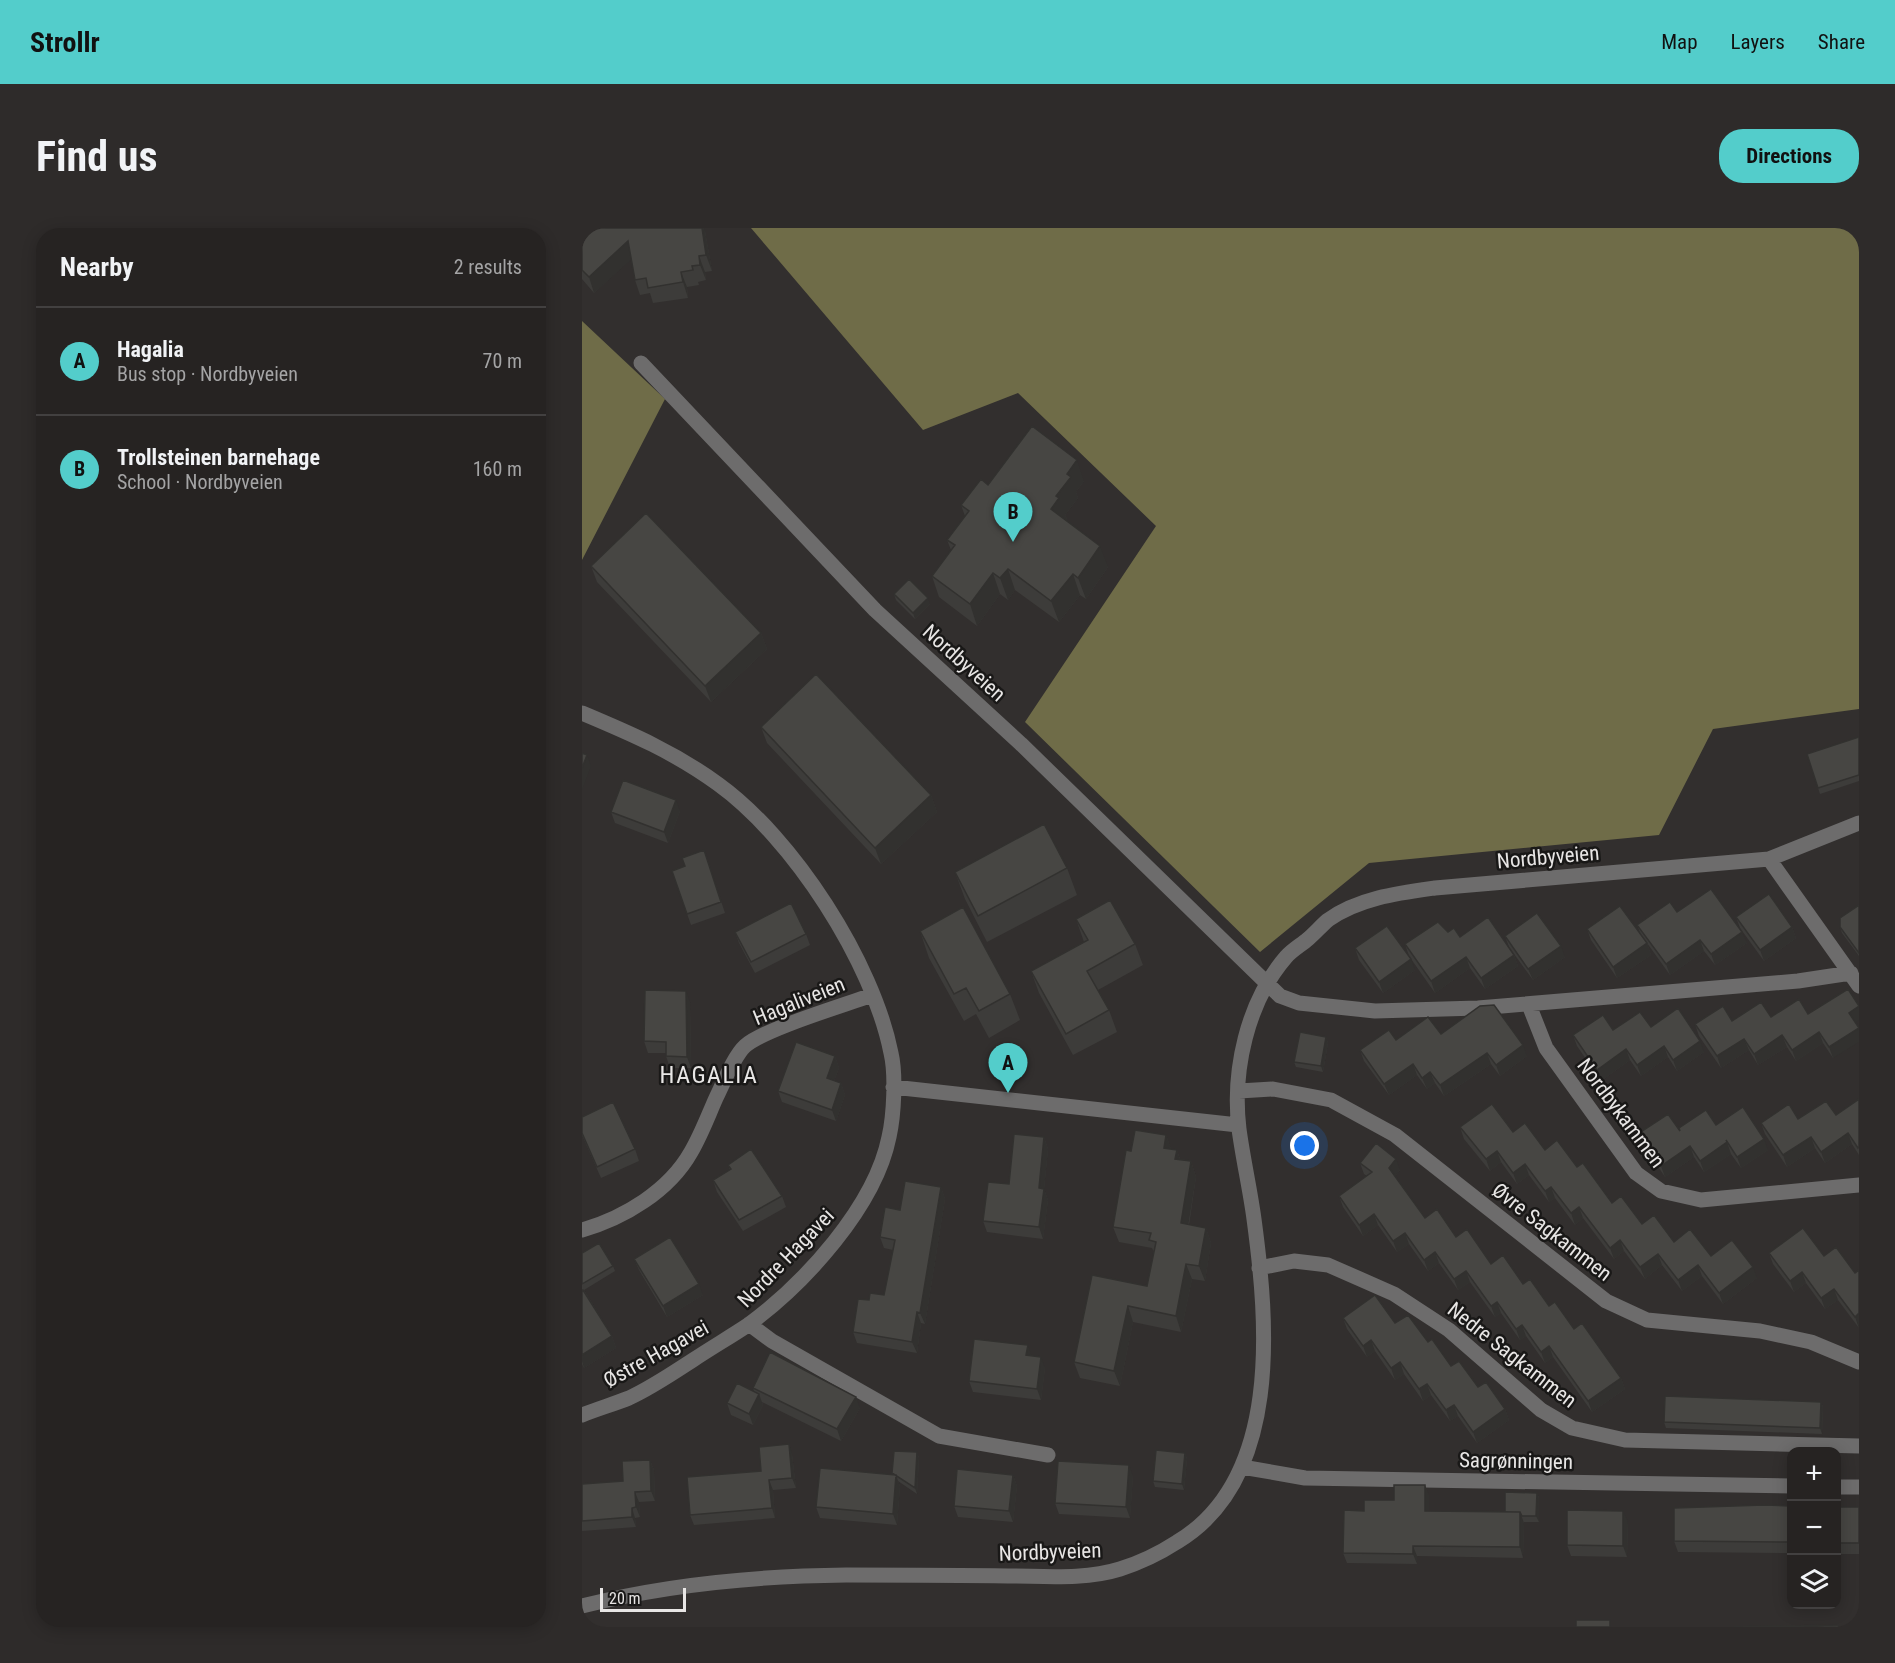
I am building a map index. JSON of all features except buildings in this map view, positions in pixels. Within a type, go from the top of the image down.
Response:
[{"type":"street","name":"Nordbyveien","points":[[641,363],[875,610],[1021,744],[1268,984]]},
{"type":"street","name":"Nordre Hagavei","points":[[582,713],[650,741],[720,785],[774,836],[818,893],[846,940],[872,995],[892,1053],[893,1087],[889,1138],[871,1187],[842,1235],[807,1272],[749,1324],[772,1341],[939,1436],[1048,1455]]},
{"type":"street","name":"Nordbyveien","points":[[582,1606],[675,1586],[734,1580],[843,1575],[1073,1576],[1118,1570],[1178,1542],[1204,1523],[1227,1494],[1242,1467],[1258,1421],[1262,1386],[1259,1268],[1254,1219],[1238,1125],[1239,1091],[1242,1053],[1255,1006],[1287,956],[1327,921],[1347,910],[1391,894],[1435,888],[1769,859],[1859,824]]},
{"type":"street","points":[[1769,859],[1855,979]]},
{"type":"street","points":[[1268,984],[1280,996],[1299,1003],[1375,1011],[1529,1005],[1798,981],[1855,979]]},
{"type":"street","name":"Hagaliveien","points":[[582,1230],[623,1214],[652,1196],[678,1171],[691,1152],[724,1080],[745,1046],[776,1030],[872,995]]},
{"type":"street","name":"Nordbykammen","points":[[1529,1005],[1546,1048],[1636,1173],[1660,1191],[1701,1200],[1859,1185]]},
{"type":"street","points":[[893,1087],[1238,1125]]},
{"type":"street","name":"Øvre Sagkammen","points":[[1239,1091],[1273,1089],[1331,1100],[1395,1135],[1606,1301],[1647,1320],[1760,1331],[1811,1342],[1859,1362]]},
{"type":"street","name":"Nedre Sagkammen","points":[[1259,1268],[1294,1261],[1328,1265],[1394,1294],[1449,1330],[1541,1410],[1572,1428],[1625,1440],[1859,1446]]},
{"type":"street","name":"Østre Hagavei","points":[[582,1415],[630,1397],[749,1324]]},
{"type":"street","name":"Sagrønningen","points":[[1242,1467],[1305,1478],[1787,1486]]},
{"type":"street","points":[[1841,1487],[1859,1487]]},
{"type":"shaded area","points":[[751,228],[1859,228],[1859,709],[1713,729],[1659,835],[1369,863],[1260,952],[1025,722],[1156,526],[1018,393],[923,430]]},
{"type":"shaded area","points":[[582,321],[665,399],[582,560]]},
{"type":"place","name":"Trollsteinen barnehage","points":[[1013,542]]},
{"type":"place","name":"Hagalia","points":[[1008,1093]]},
{"type":"district","name":"HAGALIA","points":[[709,1075]]}]
